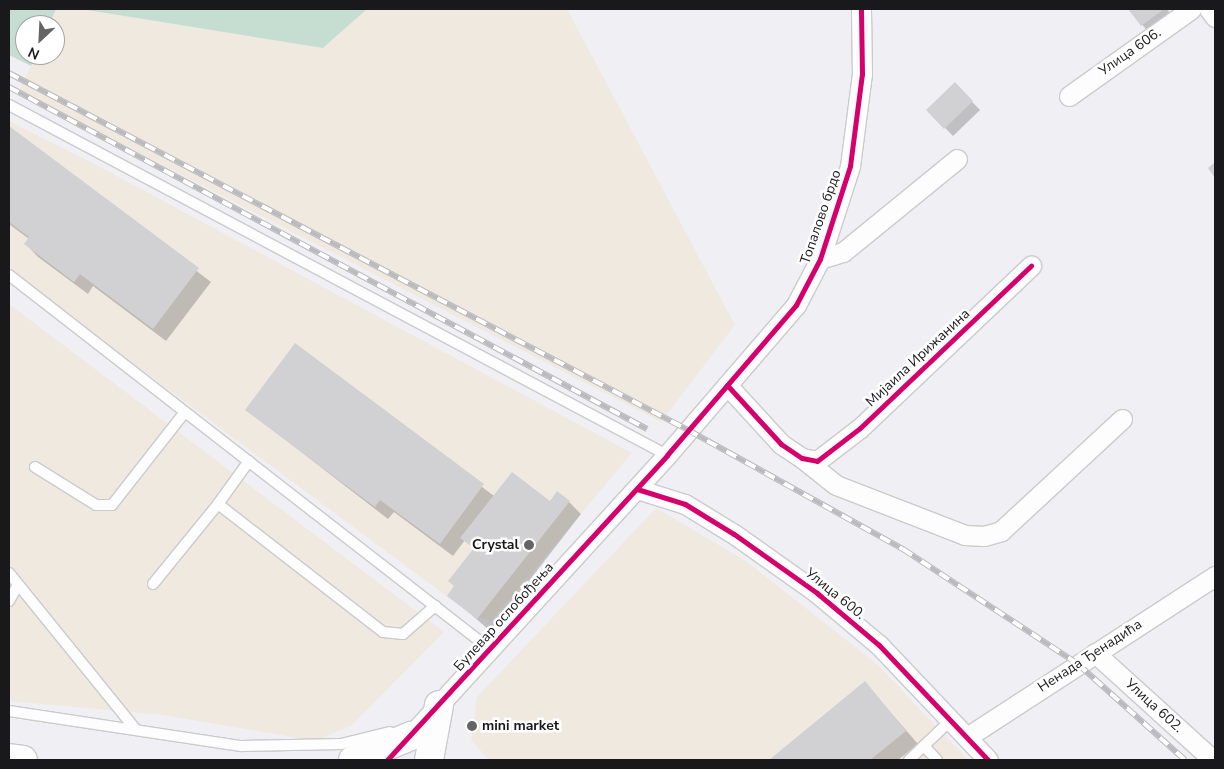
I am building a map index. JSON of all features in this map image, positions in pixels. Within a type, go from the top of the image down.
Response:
[{"type":"main road","points":[[353,760],[424,721],[430,760]]},
{"type":"main road","points":[[9,758],[23,760]]},
{"type":"street","name":"Топалово брдо","points":[[636,489],[785,320],[820,259],[846,184],[854,144],[862,74],[861,9]]},
{"type":"street","name":"Улица 606.","points":[[1069,96],[1191,9]]},
{"type":"street","points":[[1210,9],[1215,17]]},
{"type":"street","name":"Топалово брдо","points":[[820,259],[843,252],[957,159]]},
{"type":"street","name":"Мијаила Ирижанина","points":[[802,458],[817,461],[832,452],[1031,266]]},
{"type":"street","points":[[727,385],[767,430],[836,485],[965,535],[984,536],[1000,531],[1122,419]]},
{"type":"street","name":"Булевар ослобођења","points":[[387,760],[636,489]]},
{"type":"street","name":"Улица 600.","points":[[636,489],[685,504],[778,563],[873,640],[988,760]]},
{"type":"street","name":"Ненада Ђенадића","points":[[967,738],[1215,576]]},
{"type":"street","name":"Улица 602.","points":[[1095,653],[1213,760]]},
{"type":"lane","points":[[9,106],[667,455]]},
{"type":"lane","points":[[9,275],[490,649]]},
{"type":"lane","points":[[35,467],[96,505],[112,505],[185,412]]},
{"type":"lane","points":[[153,584],[218,504],[249,461]]},
{"type":"lane","points":[[218,504],[383,632],[403,634],[435,606]]},
{"type":"lane","points":[[9,573],[136,730]]},
{"type":"lane","points":[[9,601],[18,585]]},
{"type":"lane","points":[[9,711],[241,746],[331,745],[424,721]]},
{"type":"lane","points":[[909,760],[950,721]]},
{"type":"lane","points":[[924,746],[937,760]]},
{"type":"shaded area","points":[[56,9],[81,9],[323,48],[367,9],[567,9],[735,325],[661,422],[19,91],[31,65],[65,65],[65,15],[53,15]]},
{"type":"shaded area","points":[[9,121],[89,161],[632,453],[491,621],[473,616],[9,271]]},
{"type":"shaded area","points":[[9,304],[444,632],[352,725],[315,741],[163,715],[9,701]]},
{"type":"shaded area","points":[[656,508],[746,561],[878,665],[968,760],[489,760],[471,740],[477,697]]},
{"type":"green space","points":[[9,9],[56,9],[53,15],[15,15],[15,58],[9,55]]},
{"type":"green space","points":[[81,9],[367,9],[323,48]]},
{"type":"building","points":[[1128,9],[1164,9],[1141,26]]},
{"type":"building","points":[[955,82],[973,101],[944,129],[926,110]]},
{"type":"building","points":[[9,126],[199,268],[153,329],[80,274],[74,282],[24,244],[29,237],[9,222]]},
{"type":"building","points":[[1215,162],[1215,178],[1208,168]]},
{"type":"building","points":[[295,343],[484,484],[440,544],[380,500],[375,507],[245,410]]},
{"type":"building","points":[[512,472],[550,501],[557,491],[570,501],[477,619],[447,596],[454,586],[448,581],[474,548],[460,538]]},
{"type":"building","points":[[865,681],[906,731],[870,760],[769,760]]},
{"type":"railway","points":[[9,73],[688,430],[903,549],[1078,664],[1185,760]]},
{"type":"railway","points":[[9,87],[647,429]]},
{"type":"cycle path","points":[[387,760],[667,455],[796,305],[820,259],[850,166],[862,74],[861,9]]},
{"type":"cycle path","points":[[727,385],[781,444],[802,458],[817,461],[860,428],[1031,266]]},
{"type":"cycle path","points":[[637,489],[685,504],[734,534],[817,593],[879,645],[988,760]]},
{"type":"place","name":"Crystal","points":[[529,545]]},
{"type":"place","name":"mini market","points":[[472,726]]}]
